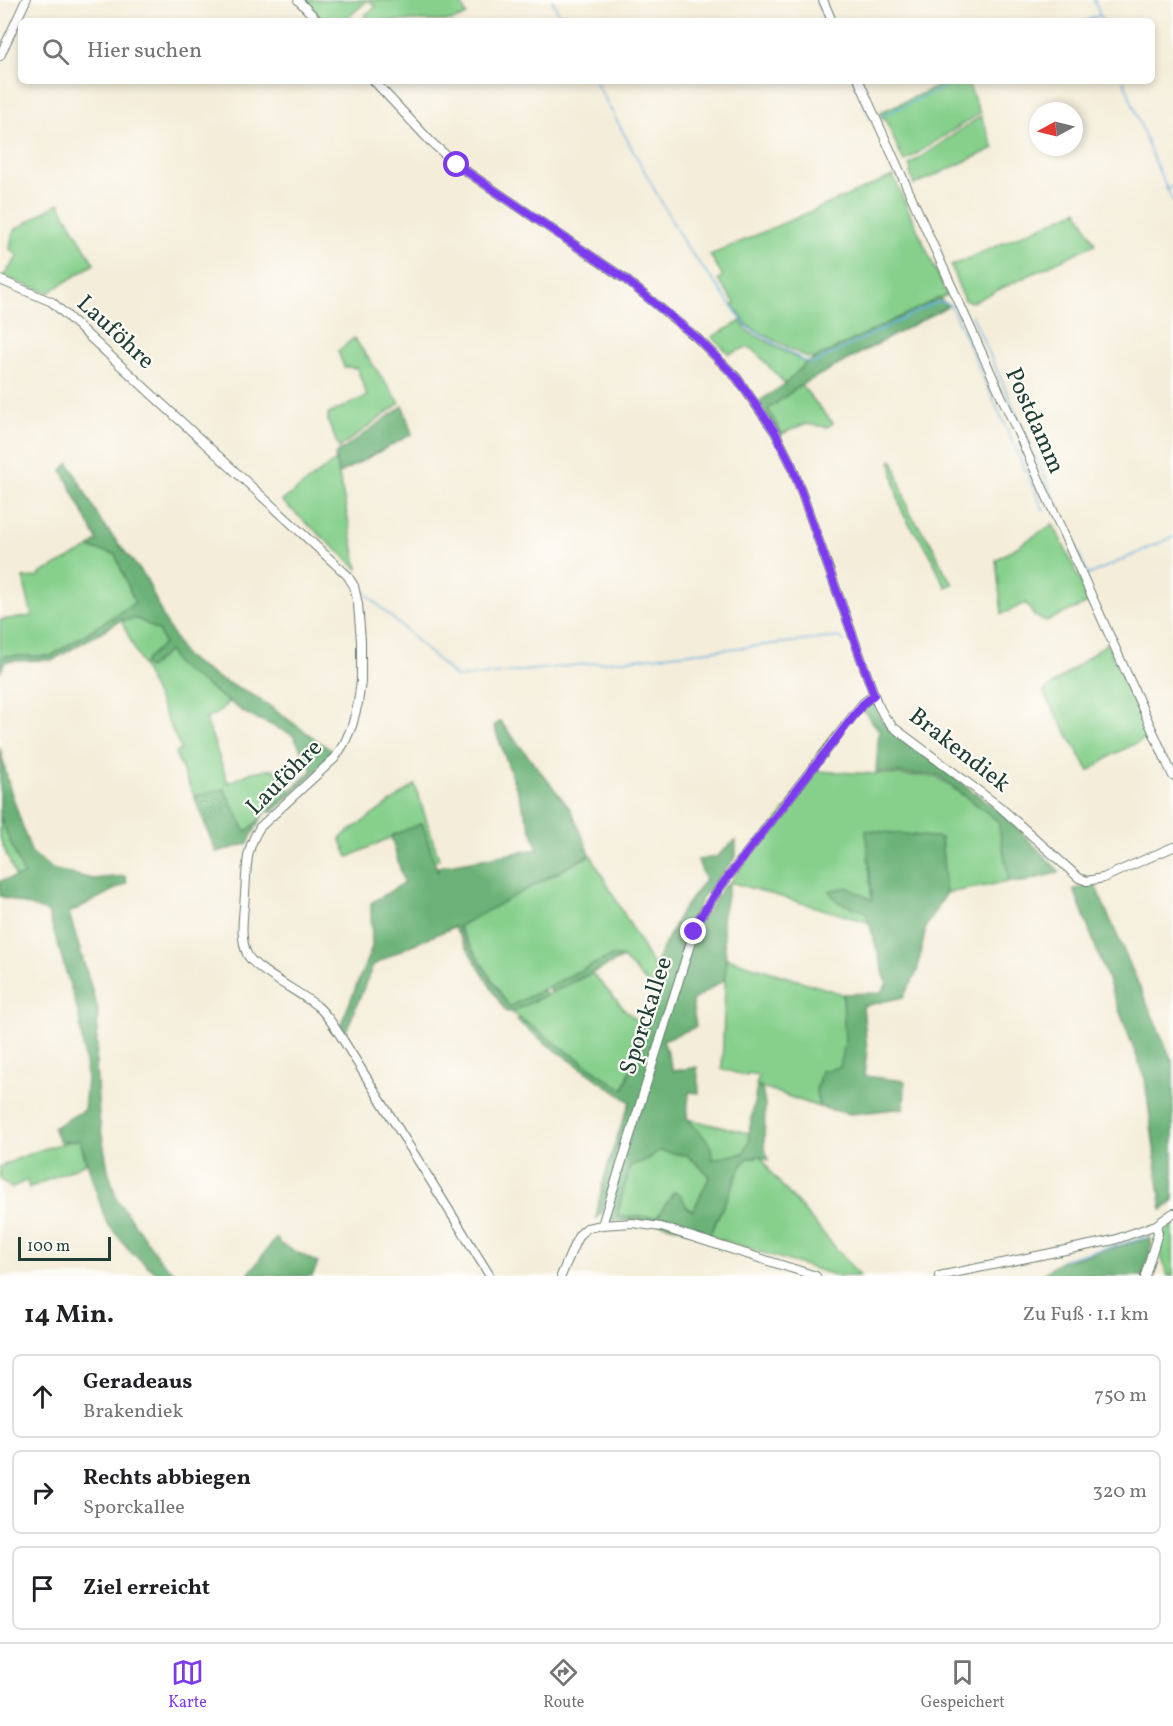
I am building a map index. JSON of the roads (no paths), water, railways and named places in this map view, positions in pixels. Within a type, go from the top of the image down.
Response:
[{"type":"street","points":[[0,56],[26,0]]},
{"type":"street","points":[[298,0],[315,18]]},
{"type":"street","points":[[823,0],[831,18]]},
{"type":"street","name":"Brakendiek","points":[[377,84],[431,142],[457,165],[625,279],[697,338],[737,378],[775,432],[792,466],[874,695],[884,716],[893,727],[1000,807],[1079,878],[1093,882],[1173,847]]},
{"type":"street","name":"Postdamm","points":[[860,84],[1173,776]]},
{"type":"street","name":"Lauföhre","points":[[0,280],[52,302],[347,576],[354,586],[358,604],[362,660],[361,681],[352,726],[335,758],[260,827],[252,840],[247,860],[243,941],[247,956],[255,964],[312,1002],[324,1013],[490,1276]]},
{"type":"street","name":"Sporckallee","points":[[602,1225],[700,917],[721,886],[856,712],[874,695]]},
{"type":"street","points":[[939,1276],[1114,1240],[1156,1225],[1173,1213]]},
{"type":"street","points":[[561,1276],[579,1235],[587,1228],[632,1223],[660,1227],[816,1276]]},
{"type":"street","points":[[1145,1276],[1158,1233],[1156,1225]]},
{"type":"waterway","points":[[552,0],[561,18]]},
{"type":"waterway","points":[[817,0],[826,18]]},
{"type":"waterway","points":[[1094,0],[1101,18]]},
{"type":"waterway","points":[[1092,18],[1099,15]]},
{"type":"waterway","points":[[597,84],[685,245],[747,327],[806,362],[814,363],[936,302],[947,303],[951,306],[1044,511]]},
{"type":"waterway","points":[[855,84],[872,121]]},
{"type":"waterway","points":[[882,116],[951,84]]},
{"type":"waterway","points":[[1125,84],[1153,158],[1173,202]]},
{"type":"waterway","points":[[1167,190],[1173,186]]},
{"type":"waterway","points":[[972,315],[1051,491]]},
{"type":"waterway","points":[[1053,494],[1060,511]]},
{"type":"waterway","points":[[1063,517],[1088,575],[1173,537]]},
{"type":"waterway","points":[[360,588],[457,678],[839,637],[845,641]]},
{"type":"waterway","points":[[1060,1260],[1148,1235]]}]
